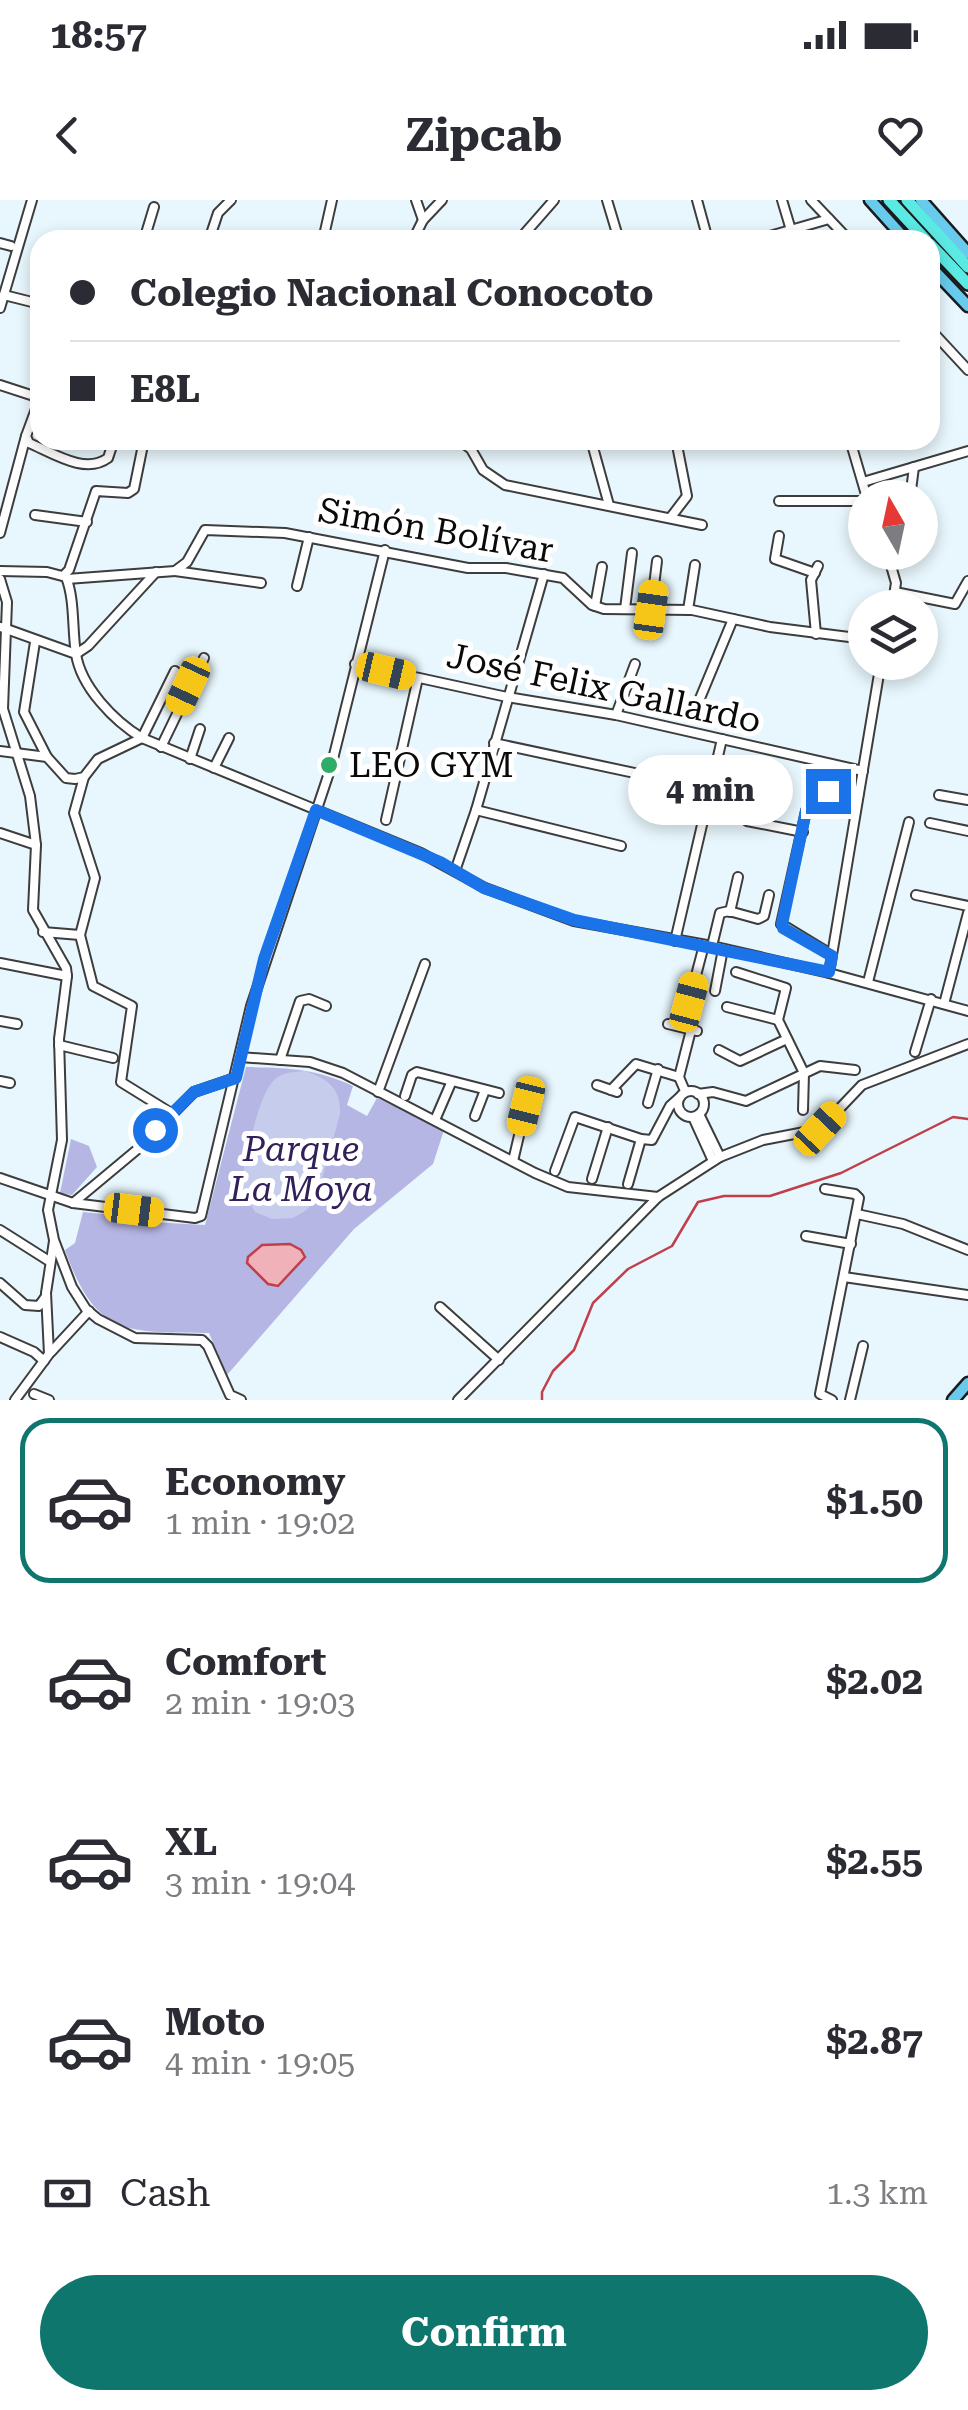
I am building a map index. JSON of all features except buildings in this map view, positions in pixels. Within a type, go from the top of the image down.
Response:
[{"type":"highway","points":[[886,200],[917,230]]},
{"type":"highway","points":[[907,200],[935,230]]},
{"type":"highway","points":[[940,236],[968,266]]},
{"type":"highway","points":[[940,255],[968,284]]},
{"type":"main road","points":[[870,200],[897,230]]},
{"type":"main road","points":[[922,200],[968,253]]},
{"type":"main road","points":[[940,277],[968,306]]},
{"type":"main road","points":[[954,1400],[968,1383]]},
{"type":"street","points":[[30,303],[2,301],[32,200]]},
{"type":"street","points":[[213,230],[218,212],[231,200]]},
{"type":"street","points":[[325,230],[332,200]]},
{"type":"street","points":[[416,200],[424,220]]},
{"type":"street","points":[[418,230],[442,200]]},
{"type":"street","points":[[530,228],[554,200]]},
{"type":"street","points":[[607,200],[615,230]]},
{"type":"street","points":[[697,200],[705,230]]},
{"type":"street","points":[[782,200],[791,230]]},
{"type":"street","points":[[811,200],[840,230]]},
{"type":"street","points":[[147,230],[154,207]]},
{"type":"street","points":[[804,230],[830,219]]},
{"type":"street","points":[[0,243],[12,246]]},
{"type":"street","points":[[940,339],[968,370]]},
{"type":"street","points":[[0,384],[30,394]]},
{"type":"street","points":[[0,533],[30,433]]},
{"type":"street","points":[[50,450],[95,466],[108,458],[111,450]]},
{"type":"street","points":[[142,450],[134,489],[128,493],[96,492],[65,577],[81,670],[113,715],[142,738],[421,853],[484,888],[574,920],[829,972],[968,1011]]},
{"type":"street","points":[[472,450],[483,470],[504,485],[702,524]]},
{"type":"street","points":[[593,450],[609,505]]},
{"type":"street","points":[[671,517],[687,496],[678,450]]},
{"type":"street","points":[[853,450],[862,480]]},
{"type":"street","points":[[870,480],[968,451]]},
{"type":"street","points":[[912,480],[914,467]]},
{"type":"street","points":[[779,501],[848,499]]},
{"type":"street","points":[[35,515],[87,522]]},
{"type":"street","name":"Simón Bolívar","points":[[176,571],[187,562],[205,530],[268,532],[386,550],[468,568],[506,568],[563,578],[595,606]]},
{"type":"street","points":[[779,536],[775,560],[817,569],[811,580],[816,634]]},
{"type":"street","points":[[297,586],[309,537]]},
{"type":"street","points":[[0,1178],[73,1202],[202,1216],[264,959],[331,767],[386,550]]},
{"type":"street","points":[[625,609],[632,553]]},
{"type":"street","points":[[651,610],[657,561]]},
{"type":"street","points":[[688,610],[695,565]]},
{"type":"street","points":[[602,567],[595,606],[688,610],[848,638]]},
{"type":"street","points":[[0,571],[65,577],[176,571],[261,583]]},
{"type":"street","points":[[76,654],[88,646],[156,572]]},
{"type":"street","points":[[455,870],[544,574]]},
{"type":"street","points":[[0,579],[6,602],[2,628],[2,709],[30,796],[36,845],[33,910],[67,976],[59,1045],[62,1140],[48,1210],[54,1240],[72,1287],[89,1311],[136,1338],[202,1340],[229,1398],[241,1400]]},
{"type":"street","points":[[938,601],[954,604],[968,581]]},
{"type":"street","points":[[696,708],[733,619]]},
{"type":"street","points":[[2,628],[76,654]]},
{"type":"street","points":[[35,642],[24,712],[47,757],[66,778],[84,777]]},
{"type":"street","points":[[161,747],[204,658]]},
{"type":"street","points":[[355,664],[418,678]]},
{"type":"street","points":[[616,715],[635,664]]},
{"type":"street","points":[[171,1113],[121,1082],[132,1006],[94,986],[80,935],[95,878],[75,824],[75,804],[84,777],[98,758],[142,738],[175,670]]},
{"type":"street","name":"José Felix Gallardo","points":[[386,820],[418,678],[616,715],[863,771]]},
{"type":"street","points":[[829,972],[878,680]]},
{"type":"street","points":[[190,759],[200,730]]},
{"type":"street","points":[[214,768],[229,738]]},
{"type":"street","points":[[675,941],[722,739]]},
{"type":"street","points":[[494,743],[658,778]]},
{"type":"street","points":[[0,751],[47,757]]},
{"type":"street","points":[[832,956],[783,928],[806,811],[824,808],[826,792],[859,794]]},
{"type":"street","points":[[940,795],[968,800]]},
{"type":"street","points":[[476,810],[621,846]]},
{"type":"street","points":[[747,821],[803,832]]},
{"type":"street","points":[[868,982],[909,822]]},
{"type":"street","points":[[930,823],[968,831]]},
{"type":"street","points":[[0,834],[36,845]]},
{"type":"street","points":[[730,912],[738,877]]},
{"type":"street","points":[[689,1002],[718,915],[730,912],[761,918],[769,894]]},
{"type":"street","points":[[916,895],[968,909],[944,1004]]},
{"type":"street","points":[[43,932],[80,935]]},
{"type":"street","points":[[715,991],[723,948]]},
{"type":"street","points":[[0,962],[67,976]]},
{"type":"street","points":[[378,1092],[424,964]]},
{"type":"street","points":[[736,972],[786,988],[778,1020],[804,1073],[802,1110]]},
{"type":"street","points":[[280,1060],[300,1001],[310,998],[326,1006]]},
{"type":"street","points":[[914,1052],[931,1000]]},
{"type":"street","points":[[727,1006],[778,1020]]},
{"type":"street","points":[[0,1021],[17,1024]]},
{"type":"street","points":[[668,1024],[694,1031],[679,1077],[678,1100],[683,1114],[696,1116]]},
{"type":"street","points":[[719,1050],[740,1061],[787,1038]]},
{"type":"street","points":[[458,1400],[658,1196],[717,1159],[763,1140],[812,1133],[862,1085],[968,1044]]},
{"type":"street","points":[[59,1045],[113,1058]]},
{"type":"street","points":[[240,1057],[310,1062],[342,1072],[568,1187],[658,1196]]},
{"type":"street","points":[[598,1085],[614,1091],[636,1064],[679,1077]]},
{"type":"street","points":[[556,1171],[572,1119],[580,1117],[652,1140],[678,1100],[713,1092],[751,1100],[820,1066],[855,1070]]},
{"type":"street","points":[[646,1102],[658,1070]]},
{"type":"street","points":[[405,1096],[414,1073],[499,1093]]},
{"type":"street","points":[[73,1202],[139,1148],[194,1092],[236,1078]]},
{"type":"street","points":[[0,1080],[10,1084]]},
{"type":"street","points":[[435,1120],[451,1083]]},
{"type":"street","points":[[476,1116],[485,1090]]},
{"type":"street","points":[[696,1116],[703,1104],[698,1094]]},
{"type":"street","points":[[513,1160],[526,1106]]},
{"type":"street","points":[[696,1116],[717,1159]]},
{"type":"street","points":[[592,1179],[608,1127]]},
{"type":"street","points":[[628,1184],[641,1139]]},
{"type":"street","points":[[825,1189],[858,1196],[820,1394],[832,1400]]},
{"type":"street","points":[[856,1214],[904,1224],[968,1250]]},
{"type":"street","points":[[0,1230],[49,1262]]},
{"type":"street","points":[[806,1236],[851,1244]]},
{"type":"street","points":[[47,1357],[46,1293],[54,1240]]},
{"type":"street","points":[[844,1277],[968,1295]]},
{"type":"street","points":[[0,1283],[29,1306],[42,1304],[46,1293]]},
{"type":"street","points":[[440,1308],[499,1360]]},
{"type":"street","points":[[15,1400],[89,1311]]},
{"type":"street","points":[[0,1337],[47,1357]]},
{"type":"street","points":[[850,1400],[864,1346]]},
{"type":"street","points":[[34,1394],[49,1400]]},
{"type":"green space","name":"Parque La Moya","points":[[246,1067],[314,1072],[353,1086],[347,1105],[367,1116],[377,1098],[444,1130],[433,1164],[354,1229],[227,1375],[209,1333],[135,1329],[102,1314],[89,1300],[65,1250],[75,1243],[83,1212],[113,1215],[114,1220],[205,1225]]},
{"type":"green space","points":[[305,1071],[332,1086],[340,1114],[316,1200],[293,1218],[272,1219],[255,1212],[240,1185],[258,1113],[269,1087],[282,1075]]},
{"type":"green space","points":[[71,1139],[89,1146],[97,1167],[72,1195],[60,1193]]},
{"type":"shaded area","points":[[290,1244],[305,1257],[278,1286],[268,1284],[247,1263],[248,1257],[262,1245]]},
{"type":"waterway","points":[[542,1400],[553,1371],[574,1350],[593,1303],[628,1269],[672,1246],[698,1202],[724,1196],[770,1196],[841,1173],[953,1117],[968,1119]]},
{"type":"tunnel","points":[[940,265],[964,285]]},
{"type":"place","name":"LEO GYM","points":[[329,765]]},
{"type":"route","points":[[155,1130],[194,1092],[236,1078],[264,959],[316,810],[421,853],[484,888],[574,920],[829,972],[832,956],[782,924],[806,811],[824,808],[828,791]]}]
